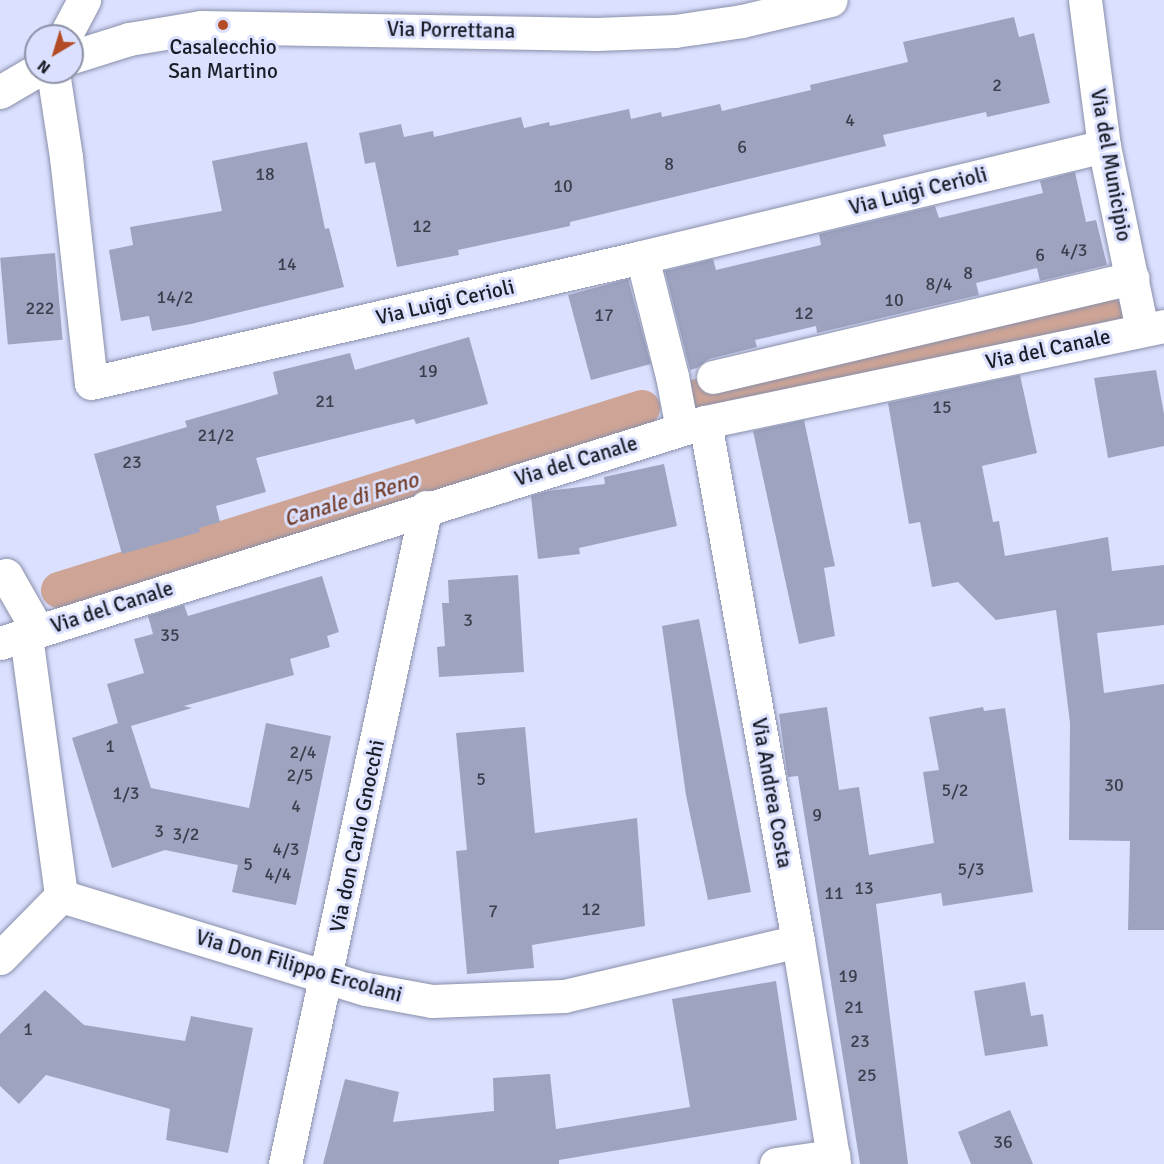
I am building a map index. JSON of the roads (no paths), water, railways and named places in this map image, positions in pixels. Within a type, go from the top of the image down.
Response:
[{"type":"street","points":[[71,24],[84,0]]},
{"type":"street","name":"Via Porrettana","points":[[84,54],[152,34],[212,26],[597,34],[675,31],[742,21],[831,0]]},
{"type":"street","name":"Via del Municipio","points":[[1085,0],[1104,146],[1132,278],[1153,327]]},
{"type":"street","points":[[0,92],[24,79]]},
{"type":"street","name":"Via Luigi Cerioli","points":[[55,84],[66,157],[91,383],[642,257],[1104,146]]},
{"type":"street","name":"Via Andrea Costa","points":[[642,257],[672,376],[693,425],[798,941],[833,1160]]},
{"type":"street","points":[[713,377],[1132,278]]},
{"type":"street","name":"Via del Canale","points":[[21,637],[426,507],[693,425],[1153,327]]},
{"type":"street","name":"Via don Carlo Gnocchi","points":[[285,1164],[328,976],[426,507]]},
{"type":"street","points":[[0,577],[6,575],[21,637],[61,896],[0,958]]},
{"type":"street","name":"Via Don Filippo Ercolani","points":[[61,896],[366,989],[432,1001],[564,996],[798,941]]},
{"type":"street","points":[[776,1164],[833,1160]]},
{"type":"waterway","points":[[698,397],[1107,315]]},
{"type":"waterway","name":"Canale di Reno","points":[[59,590],[642,408]]},
{"type":"place","name":"Casalecchio San Martino","points":[[223,25]]}]
